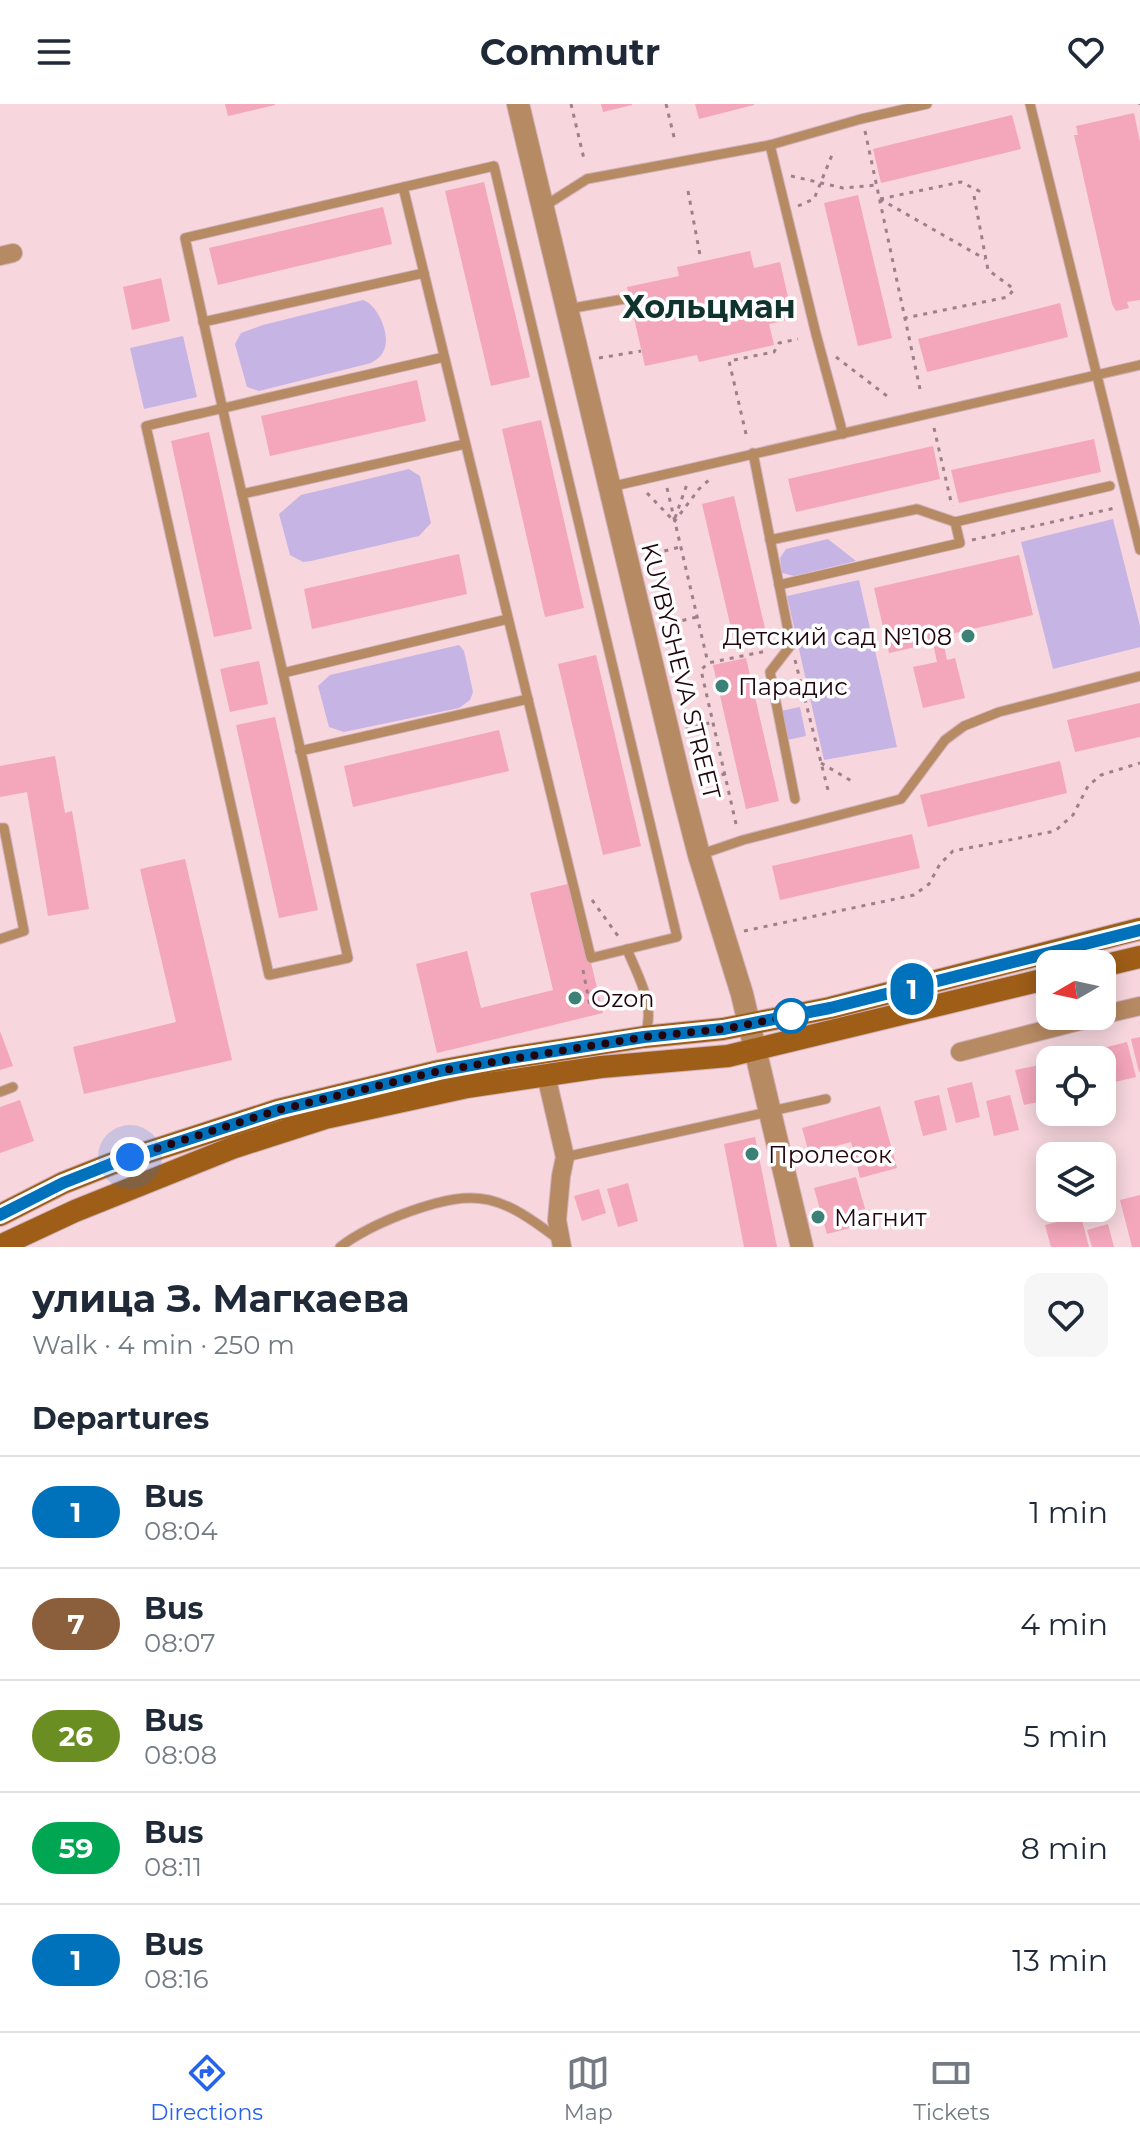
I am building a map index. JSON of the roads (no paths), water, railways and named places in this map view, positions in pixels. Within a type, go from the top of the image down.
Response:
[{"type":"main road","points":[[0,1215],[63,1183],[111,1164],[278,1110],[439,1071],[644,1037],[723,1029],[892,994],[1140,929]]},
{"type":"main road","points":[[1116,963],[1140,957]]},
{"type":"main road","points":[[0,1246],[75,1211],[232,1148],[325,1118],[467,1087],[601,1067],[728,1056],[1036,981]]},
{"type":"street","name":"KUYBYSHEVA STREET","points":[[518,104],[699,855],[726,936],[802,1247]]},
{"type":"street","points":[[1116,1012],[1140,1006]]},
{"type":"street","points":[[960,1052],[1046,1030]]},
{"type":"street","points":[[546,1075],[565,1157],[557,1220],[562,1244]]},
{"type":"lane","points":[[541,207],[587,179],[770,145],[927,104]]},
{"type":"lane","points":[[1030,104],[1140,550]]},
{"type":"lane","points":[[770,145],[843,434]]},
{"type":"lane","points":[[403,187],[591,958],[677,937],[494,166],[403,187],[185,238],[222,409],[348,958],[269,975],[146,426],[222,409],[444,357]]},
{"type":"lane","points":[[203,322],[424,273]]},
{"type":"lane","points":[[579,307],[630,298]]},
{"type":"lane","points":[[610,487],[1140,365]]},
{"type":"lane","points":[[242,494],[465,444]]},
{"type":"lane","points":[[753,453],[791,645],[770,672],[795,799]]},
{"type":"lane","points":[[770,540],[917,509],[955,522],[1110,486]]},
{"type":"lane","points":[[779,585],[960,543],[955,522]]},
{"type":"lane","points":[[283,673],[508,619]]},
{"type":"lane","points":[[699,855],[743,840],[901,799],[945,740],[964,726],[999,712],[1140,676]]},
{"type":"lane","points":[[300,751],[528,699]]},
{"type":"lane","points":[[0,828],[4,828],[24,931],[0,939]]},
{"type":"lane","points":[[627,949],[646,994],[651,1018],[644,1037]]},
{"type":"lane","points":[[0,1092],[13,1087]]},
{"type":"lane","points":[[565,1157],[826,1099]]},
{"type":"lane","points":[[340,1247],[390,1219],[453,1198],[472,1196],[525,1214],[562,1244]]},
{"type":"place","name":"Детский сад №108","points":[[968,636]]},
{"type":"place","name":"Парадис","points":[[722,686]]},
{"type":"place","name":"Ozon","points":[[575,998]]},
{"type":"place","name":"Пролесок","points":[[752,1154]]},
{"type":"place","name":"Магнит","points":[[818,1217]]},
{"type":"district","name":"Хольцман","points":[[709,306]]}]
